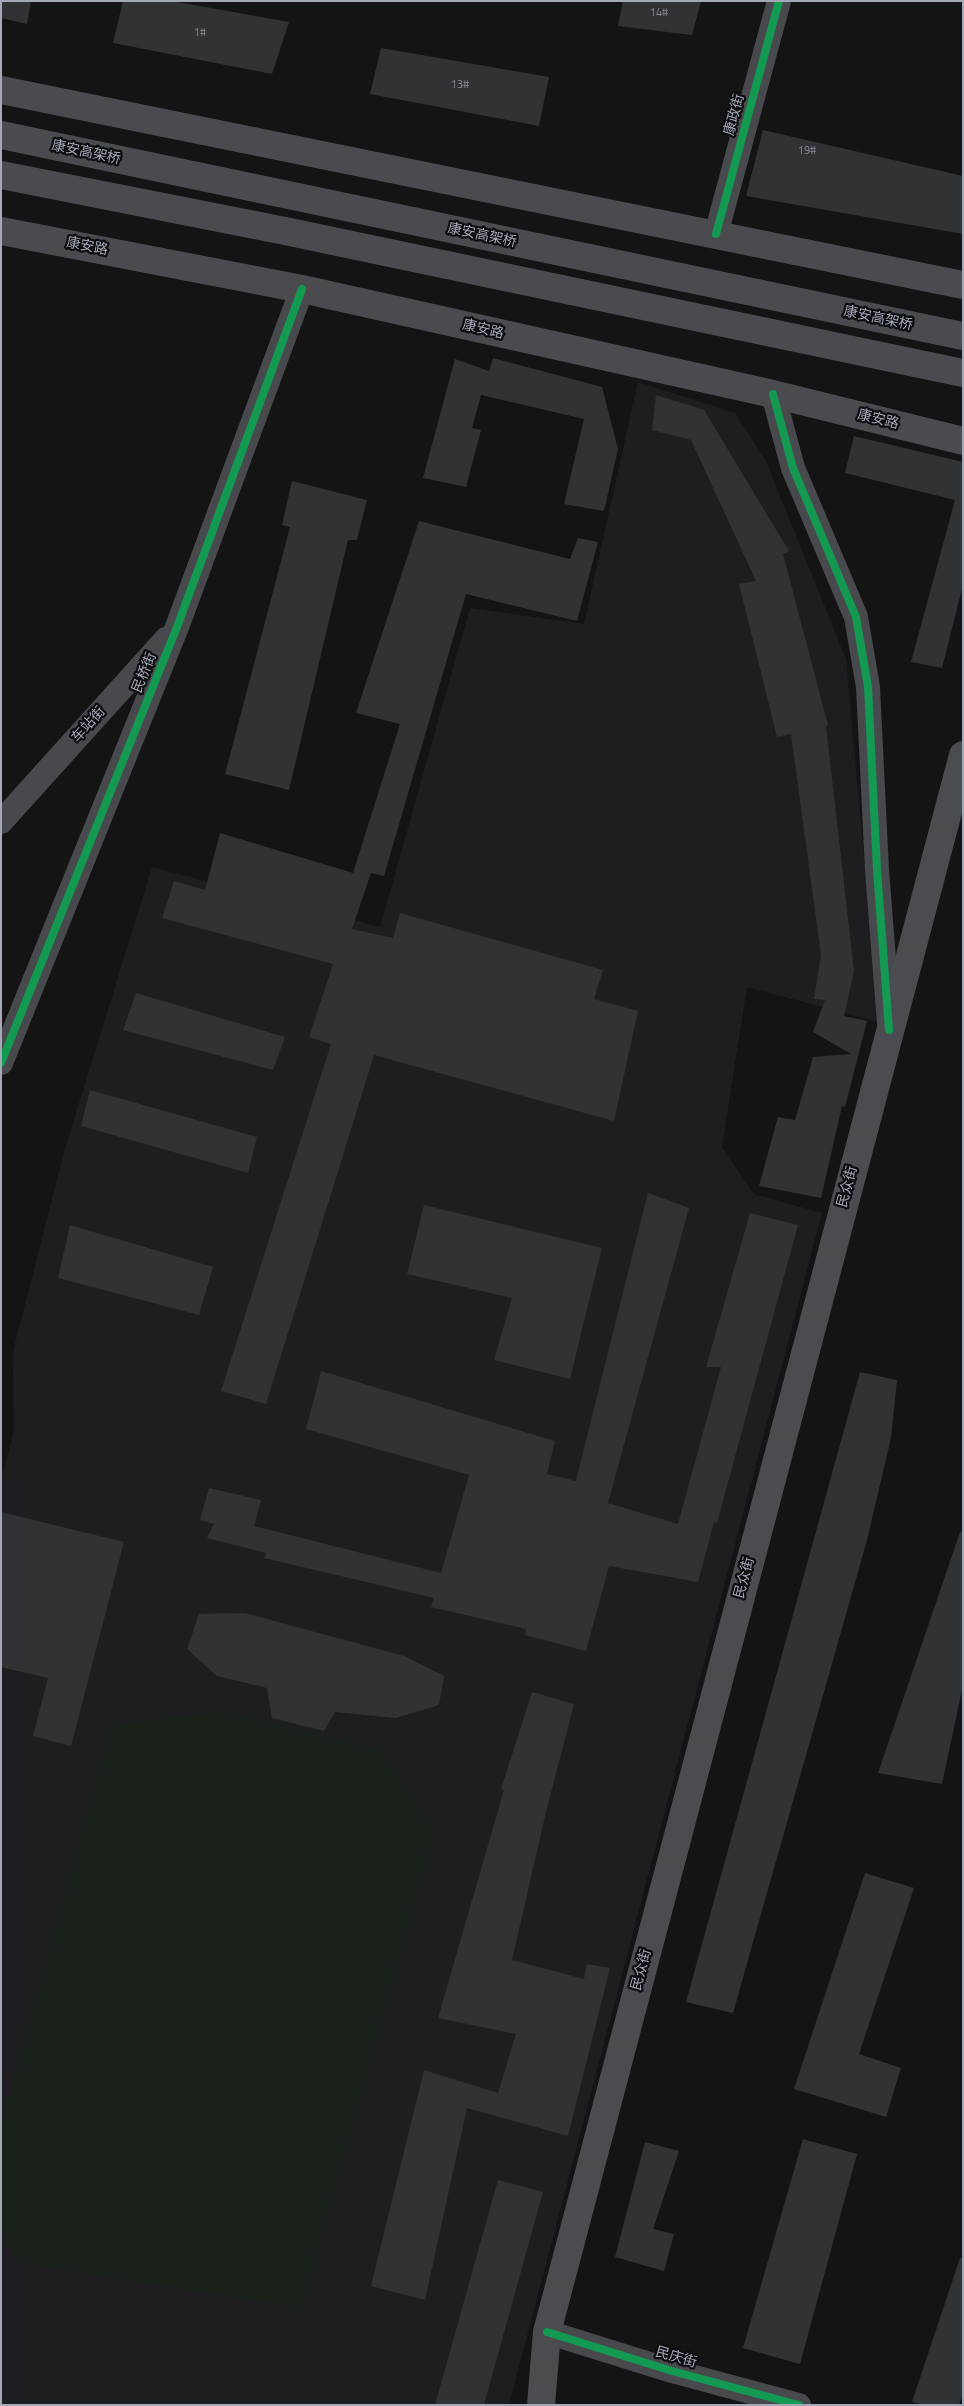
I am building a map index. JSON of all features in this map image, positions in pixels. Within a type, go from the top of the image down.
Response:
[{"type":"highway","points":[[1,90],[963,285]]},
{"type":"highway","name":"康安高架桥","points":[[1,135],[960,336]]},
{"type":"highway","points":[[1,175],[285,231],[957,373]]},
{"type":"highway","name":"康安路","points":[[1,231],[302,289],[774,394],[963,441]]},
{"type":"main road","name":"民众街","points":[[541,2405],[547,2332],[963,755]]},
{"type":"street","name":"康政街","points":[[716,234],[778,1]]},
{"type":"street","name":"民桥街","points":[[1,1063],[177,627],[302,289]]},
{"type":"street","points":[[774,394],[793,468],[856,617],[868,687],[877,870],[889,1030]]},
{"type":"street","name":"车站街","points":[[1,822],[177,627]]},
{"type":"street","name":"民庆街","points":[[547,2332],[672,2371],[799,2405]]},
{"type":"shaded area","points":[[638,382],[735,413],[765,459],[846,659],[879,1022],[747,987],[722,1147],[754,1194],[822,1213],[509,2405],[1,2405],[1,1479],[14,1430],[13,1351],[64,1152],[152,867],[380,927],[470,608],[584,624]]},
{"type":"shaded area","points":[[224,1711],[381,1749],[436,1830],[302,2309],[18,2262],[1,2231],[1,2124],[110,1725]]},
{"type":"building","points":[[1,1],[31,1],[27,24],[1,18]]},
{"type":"building","points":[[123,1],[172,1],[289,22],[272,74],[113,43]]},
{"type":"building","points":[[623,1],[701,1],[692,35],[618,26]]},
{"type":"building","points":[[381,48],[549,77],[539,126],[370,94]]},
{"type":"building","points":[[763,130],[963,176],[963,234],[746,196]]},
{"type":"building","points":[[493,358],[602,387],[618,449],[604,511],[564,504],[584,419],[481,395],[472,428],[481,430],[466,487],[423,478],[455,359],[489,371]]},
{"type":"building","points":[[656,395],[704,410],[789,551],[783,554],[828,725],[826,726],[854,971],[844,1016],[867,1021],[845,1107],[842,1106],[821,1198],[759,1186],[778,1117],[795,1120],[813,1057],[851,1054],[813,1032],[825,1000],[814,999],[821,955],[791,734],[777,737],[739,584],[756,581],[691,440],[652,430]]},
{"type":"building","points":[[854,436],[963,462],[963,585],[942,668],[911,662],[955,500],[845,473]]},
{"type":"building","points":[[292,481],[367,500],[357,540],[348,540],[289,790],[225,774],[290,527],[282,525]]},
{"type":"building","points":[[419,521],[570,559],[578,538],[598,542],[577,621],[466,594],[384,876],[371,873],[352,929],[393,938],[400,913],[603,970],[594,999],[638,1011],[614,1121],[374,1055],[266,1404],[221,1391],[331,1044],[309,1037],[333,964],[162,918],[174,881],[205,890],[220,833],[353,873],[400,724],[356,713]]},
{"type":"building","points":[[136,993],[285,1037],[273,1070],[123,1030]]},
{"type":"building","points":[[90,1090],[257,1137],[248,1173],[81,1126]]},
{"type":"building","points":[[648,1193],[689,1208],[608,1503],[678,1524],[721,1367],[706,1367],[750,1213],[798,1225],[717,1523],[714,1522],[698,1582],[609,1566],[586,1651],[525,1635],[526,1629],[431,1607],[434,1598],[264,1558],[266,1553],[207,1538],[214,1524],[200,1520],[209,1488],[261,1500],[254,1526],[441,1573],[469,1475],[306,1429],[321,1371],[555,1441],[547,1474],[576,1481]]},
{"type":"building","points":[[424,1205],[602,1248],[570,1379],[494,1360],[512,1298],[407,1274]]},
{"type":"building","points":[[70,1225],[213,1267],[199,1315],[58,1278]]},
{"type":"building","points":[[860,1372],[897,1380],[891,1438],[867,1540],[733,2013],[686,2002]]},
{"type":"building","points":[[1,1512],[124,1542],[71,1746],[33,1736],[48,1678],[1,1667]]},
{"type":"building","points":[[960,1532],[963,1532],[963,1685],[942,1784],[878,1773]]},
{"type":"building","points":[[245,1613],[404,1656],[444,1676],[439,1705],[396,1718],[335,1712],[324,1731],[272,1718],[267,1688],[217,1676],[187,1649],[199,1614]]},
{"type":"building","points":[[532,1692],[574,1704],[546,1812],[512,1960],[584,1979],[587,1964],[610,1968],[568,2136],[467,2108],[425,2300],[371,2286],[424,2070],[498,2093],[516,2034],[438,2018],[504,1790],[501,1789]]},
{"type":"building","points":[[865,1873],[914,1888],[859,2054],[901,2068],[886,2117],[794,2089]]},
{"type":"building","points":[[803,2139],[857,2154],[800,2364],[743,2348]]},
{"type":"building","points":[[645,2142],[679,2151],[653,2229],[674,2234],[664,2271],[615,2257]]},
{"type":"building","points":[[498,2180],[543,2192],[484,2405],[435,2405]]},
{"type":"building","points":[[960,2258],[963,2258],[963,2394],[959,2405],[923,2405],[912,2402]]},
{"type":"cycle path","points":[[716,234],[779,1]]},
{"type":"cycle path","points":[[1,1063],[177,627],[302,289]]},
{"type":"cycle path","points":[[773,394],[793,468],[856,617],[868,687],[877,870],[889,1030]]},
{"type":"cycle path","points":[[547,2332],[672,2371],[799,2405]]}]
